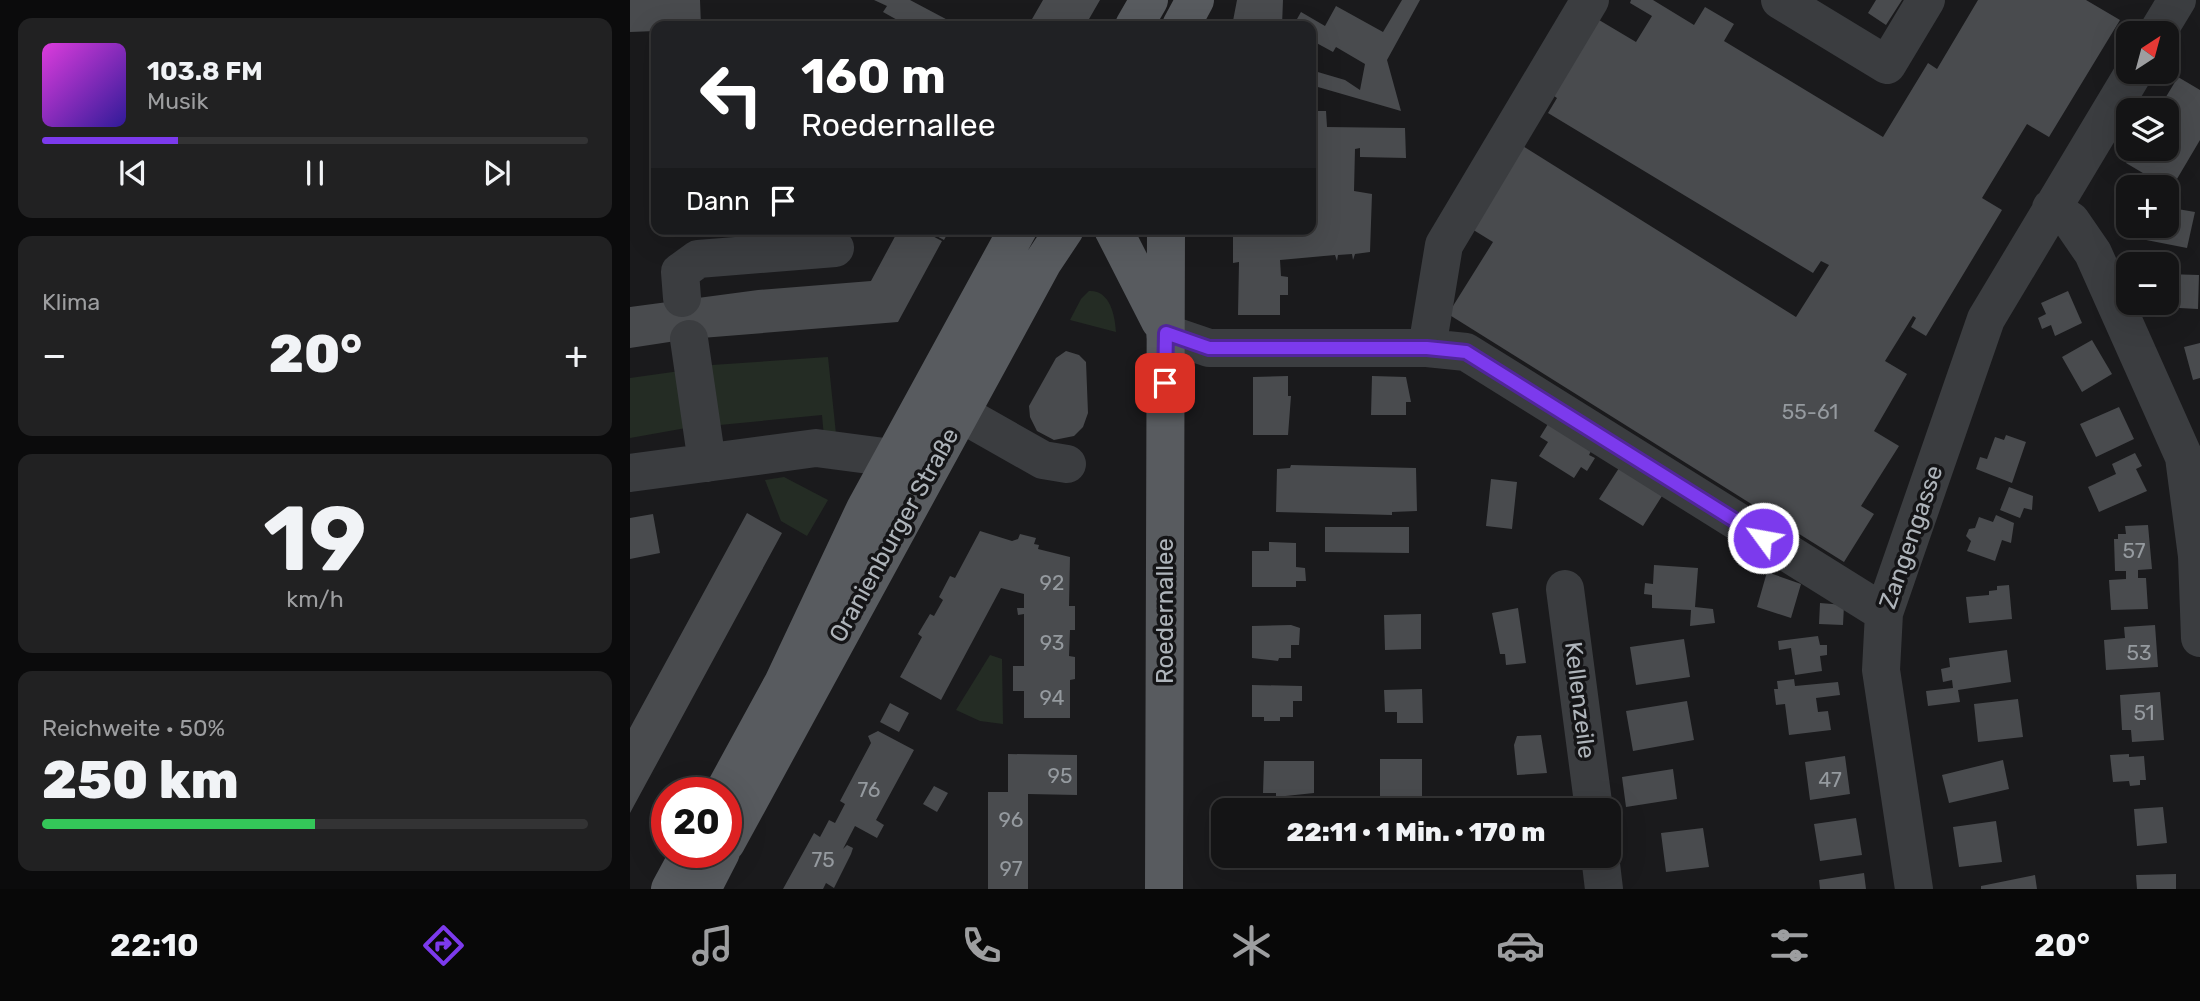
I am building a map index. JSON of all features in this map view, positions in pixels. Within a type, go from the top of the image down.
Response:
[{"type":"main road","points":[[1137,21],[1149,0]]},
{"type":"main road","points":[[1184,21],[1195,0]]},
{"type":"main road","name":"Oranienburger Straße","points":[[732,777],[783,683],[892,458],[1015,235]]},
{"type":"main road","name":"Oranienburger Straße","points":[[742,814],[1043,262],[1061,235]]},
{"type":"main road","name":"Roedernallee","points":[[1116,235],[1166,333]]},
{"type":"main road","name":"Roedernallee","points":[[1164,889],[1166,235]]},
{"type":"main road","points":[[670,889],[681,868]]},
{"type":"main road","points":[[702,889],[713,868]]},
{"type":"street","points":[[1427,348],[1444,245],[1590,0]]},
{"type":"street","points":[[1780,0],[1887,65],[1926,0]]},
{"type":"street","points":[[2164,21],[2177,0]]},
{"type":"street","name":"Zangengasse","points":[[1914,889],[1881,670],[1884,613],[1986,319],[2127,84]]},
{"type":"street","points":[[2051,208],[2071,221],[2093,253],[2183,457],[2197,556],[2200,638]]},
{"type":"street","points":[[682,298],[680,272],[706,244],[835,248]]},
{"type":"street","points":[[1166,333],[1209,348],[1427,348],[1466,352],[1884,613]]},
{"type":"street","points":[[689,339],[707,463]]},
{"type":"street","points":[[960,413],[1043,460],[1066,464]]},
{"type":"street","points":[[630,473],[816,449],[892,458],[925,477]]},
{"type":"street","name":"Kellenzeile","points":[[1565,589],[1592,798]]},
{"type":"street","points":[[1601,868],[1604,889]]},
{"type":"shaded area","points":[[1089,291],[1107,299],[1113,311],[1116,332],[1070,320],[1081,299]]},
{"type":"shaded area","points":[[828,357],[836,434],[824,437],[822,415],[709,426],[712,365]]},
{"type":"shaded area","points":[[687,370],[686,428],[630,438],[630,378]]},
{"type":"shaded area","points":[[784,477],[828,500],[807,536],[781,521],[765,480]]},
{"type":"shaded area","points":[[990,655],[1002,659],[1003,724],[980,721],[956,710]]},
{"type":"building","points":[[630,0],[700,0],[701,21],[651,21],[651,31],[630,32]]},
{"type":"building","points":[[874,0],[910,0],[950,21],[899,21],[883,12],[887,6]]},
{"type":"building","points":[[1043,0],[1100,0],[1088,21],[1031,21]]},
{"type":"building","points":[[1237,0],[1283,0],[1282,21],[1233,21]]},
{"type":"building","points":[[1402,0],[1420,0],[1387,60],[1401,111],[1316,86],[1316,71],[1345,80],[1360,90],[1365,64],[1336,47],[1333,52],[1316,43],[1316,21],[1296,21],[1301,12],[1325,26],[1336,6],[1383,32]]},
{"type":"building","points":[[1631,0],[1653,0],[1694,25],[1705,7],[1734,24],[1724,41],[1883,137],[1928,63],[1937,69],[1978,0],[2086,0],[2120,20],[2116,21],[2116,27],[2049,137],[2027,124],[1982,198],[2002,210],[1926,336],[1911,327],[1916,318],[1913,316],[1885,361],[1907,374],[1874,431],[1899,446],[1861,506],[1874,514],[1844,562],[1448,314],[1493,242],[1467,226],[1518,143],[1796,317],[1829,265],[1821,261],[1813,273],[1548,113],[1557,98],[1548,92],[1594,17],[1636,42],[1652,16],[1630,3]]},
{"type":"building","points":[[1876,0],[1902,0],[1886,25],[1868,13]]},
{"type":"building","points":[[2179,78],[2200,90],[2200,140],[2179,176],[2146,175],[2126,163],[2127,161],[2179,161],[2179,98],[2165,98],[2174,84],[2179,84]]},
{"type":"building","points":[[1316,111],[1326,111],[1327,127],[1405,128],[1406,158],[1360,157],[1360,148],[1355,149],[1354,191],[1372,194],[1370,252],[1355,254],[1353,260],[1352,254],[1338,255],[1337,261],[1335,255],[1280,260],[1281,276],[1288,277],[1288,295],[1280,295],[1280,315],[1238,315],[1239,262],[1233,263],[1233,235],[1316,235]]},
{"type":"building","points":[[2179,209],[2195,212],[2187,248],[2136,238],[2179,238]]},
{"type":"building","points":[[896,235],[930,235],[942,241],[898,322],[689,339],[630,348],[630,307],[758,290],[871,281]]},
{"type":"building","points":[[934,235],[947,235],[944,240]]},
{"type":"building","points":[[2179,274],[2199,275],[2198,309],[2179,308]]},
{"type":"building","points":[[2068,291],[2082,323],[2055,336],[2051,325],[2042,329],[2038,318],[2046,314],[2041,303]]},
{"type":"building","points":[[2092,340],[2112,374],[2082,392],[2062,357]]},
{"type":"building","points":[[2200,343],[2200,378],[2193,380],[2184,347]]},
{"type":"building","points":[[1066,351],[1079,355],[1086,362],[1088,413],[1083,427],[1074,436],[1054,440],[1037,431],[1030,417],[1029,406],[1056,358]]},
{"type":"building","points":[[1288,376],[1288,396],[1291,396],[1288,435],[1253,435],[1253,377]]},
{"type":"building","points":[[1372,376],[1406,377],[1411,402],[1406,402],[1406,415],[1371,415]]},
{"type":"building","points":[[2119,407],[2134,439],[2096,457],[2080,424]]},
{"type":"building","points":[[1548,424],[1591,451],[1589,455],[1595,458],[1587,471],[1581,467],[1574,478],[1539,456],[1548,442],[1540,437]]},
{"type":"building","points":[[2006,435],[2026,442],[2012,483],[1976,469],[1980,457],[1987,459],[1995,437],[2004,440]]},
{"type":"building","points":[[2135,453],[2142,466],[2136,469],[2147,491],[2099,512],[2088,487],[2116,474],[2112,464]]},
{"type":"building","points":[[1291,465],[1416,468],[1417,511],[1392,512],[1392,515],[1276,512],[1277,469],[1290,468]]},
{"type":"building","points":[[1619,468],[1662,496],[1643,526],[1599,499]]},
{"type":"building","points":[[1491,479],[1517,482],[1512,529],[1486,526]]},
{"type":"building","points":[[2009,487],[2033,496],[2032,510],[2024,508],[2020,518],[2000,510]]},
{"type":"building","points":[[747,513],[782,533],[630,813],[630,728]]},
{"type":"building","points":[[653,514],[660,553],[630,559],[630,518]]},
{"type":"building","points":[[1996,515],[2014,523],[2011,543],[2002,540],[1995,561],[1967,551],[1971,541],[1966,536],[1969,529],[1975,528],[1979,517],[1993,522]]},
{"type":"building","points":[[2148,525],[2152,569],[2138,570],[2138,578],[2146,578],[2148,609],[2111,610],[2109,580],[2126,579],[2126,571],[2115,571],[2114,539],[2118,539],[2118,534],[2126,534],[2125,526]]},
{"type":"building","points":[[1325,527],[1409,527],[1409,553],[1325,552]]},
{"type":"building","points":[[980,531],[1012,541],[1018,539],[1020,534],[1036,538],[1034,544],[1039,545],[1038,549],[1070,557],[1069,606],[1075,606],[1075,630],[1070,630],[1069,656],[1075,657],[1075,679],[1070,680],[1070,718],[1024,718],[1024,691],[1013,691],[1013,666],[1024,666],[1024,614],[1018,615],[1017,608],[1024,608],[1024,594],[1001,588],[941,700],[900,677],[922,637],[918,634],[930,614],[934,616],[943,600],[939,597],[950,576],[955,578]]},
{"type":"building","points":[[1269,542],[1296,543],[1296,567],[1305,568],[1306,581],[1296,581],[1296,587],[1252,587],[1252,551],[1269,551]]},
{"type":"building","points":[[1654,565],[1698,568],[1695,607],[1713,609],[1715,623],[1690,626],[1691,610],[1652,608],[1652,595],[1644,594],[1645,583],[1653,584]]},
{"type":"building","points":[[1767,572],[1801,584],[1791,618],[1757,607]]},
{"type":"building","points":[[2009,585],[2012,619],[1969,623],[1966,597],[1989,595],[1989,591],[1997,590],[1997,586]]},
{"type":"building","points":[[1820,603],[1844,605],[1843,625],[1819,624]]},
{"type":"building","points":[[1518,608],[1526,663],[1506,665],[1505,654],[1500,654],[1492,613]]},
{"type":"building","points":[[1421,614],[1421,649],[1385,650],[1384,615]]},
{"type":"building","points":[[1291,625],[1300,628],[1299,645],[1291,645],[1291,658],[1279,658],[1278,661],[1252,658],[1252,626]]},
{"type":"building","points":[[2155,625],[2158,667],[2106,670],[2104,640],[2125,638],[2124,627]]},
{"type":"building","points":[[1818,636],[1820,645],[1827,645],[1827,655],[1820,656],[1822,671],[1795,675],[1791,648],[1779,650],[1778,641]]},
{"type":"building","points":[[1684,639],[1690,677],[1636,685],[1630,647]]},
{"type":"building","points":[[2007,650],[2011,682],[1958,690],[1960,702],[1928,706],[1926,691],[1953,688],[1952,680],[1943,682],[1941,669],[1950,667],[1949,658]]},
{"type":"building","points":[[1794,679],[1795,686],[1838,682],[1840,695],[1816,698],[1818,712],[1828,711],[1831,730],[1789,735],[1785,704],[1776,705],[1774,689],[1778,689],[1777,681]]},
{"type":"building","points":[[1252,685],[1302,686],[1302,701],[1293,701],[1293,717],[1280,717],[1280,721],[1264,721],[1264,717],[1252,717]]},
{"type":"building","points":[[1422,689],[1423,723],[1397,723],[1397,712],[1385,712],[1384,690]]},
{"type":"building","points":[[2160,692],[2164,740],[2132,742],[2131,730],[2122,730],[2120,695]]},
{"type":"building","points":[[2018,699],[2023,737],[1978,742],[1974,704]]},
{"type":"building","points":[[1687,701],[1694,740],[1633,751],[1626,711]]},
{"type":"building","points":[[890,703],[909,713],[899,732],[880,722]]},
{"type":"building","points":[[878,731],[914,750],[876,820],[884,825],[877,838],[855,826],[843,849],[847,845],[853,848],[851,854],[834,888],[826,883],[823,889],[783,889],[814,833],[820,837],[829,820],[835,823],[845,804],[840,801],[871,743],[868,736]]},
{"type":"building","points":[[1541,735],[1547,773],[1517,775],[1514,745],[1517,736]]},
{"type":"building","points":[[1008,754],[1077,755],[1077,795],[1028,794],[1028,889],[988,889],[988,792],[1008,792]]},
{"type":"building","points":[[2129,754],[2129,757],[2144,756],[2146,780],[2140,780],[2140,785],[2130,786],[2129,781],[2113,782],[2110,755]]},
{"type":"building","points":[[1845,756],[1850,794],[1810,800],[1805,762]]},
{"type":"building","points":[[1380,759],[1422,759],[1422,797],[1380,796]]},
{"type":"building","points":[[2003,760],[2009,789],[1949,803],[1942,775]]},
{"type":"building","points":[[1264,761],[1314,761],[1314,793],[1276,797],[1276,793],[1263,793]]},
{"type":"building","points":[[1673,769],[1677,799],[1626,807],[1622,777]]},
{"type":"building","points":[[934,786],[948,793],[937,812],[923,804]]},
{"type":"building","points":[[2163,807],[2167,843],[2137,846],[2134,809]]},
{"type":"building","points":[[1856,818],[1862,855],[1820,861],[1814,824]]},
{"type":"building","points":[[1996,821],[2002,862],[1959,867],[1953,827]]},
{"type":"building","points":[[1703,828],[1709,867],[1666,872],[1661,833]]},
{"type":"building","points":[[1864,873],[1866,889],[1820,889],[1819,880]]},
{"type":"building","points":[[2176,874],[2176,889],[2137,889],[2136,875]]},
{"type":"building","points":[[2035,875],[2037,889],[1981,889],[1981,886]]},
{"type":"route","points":[[1165,383],[1166,333],[1209,348],[1427,348],[1466,352],[1763,538]]}]
